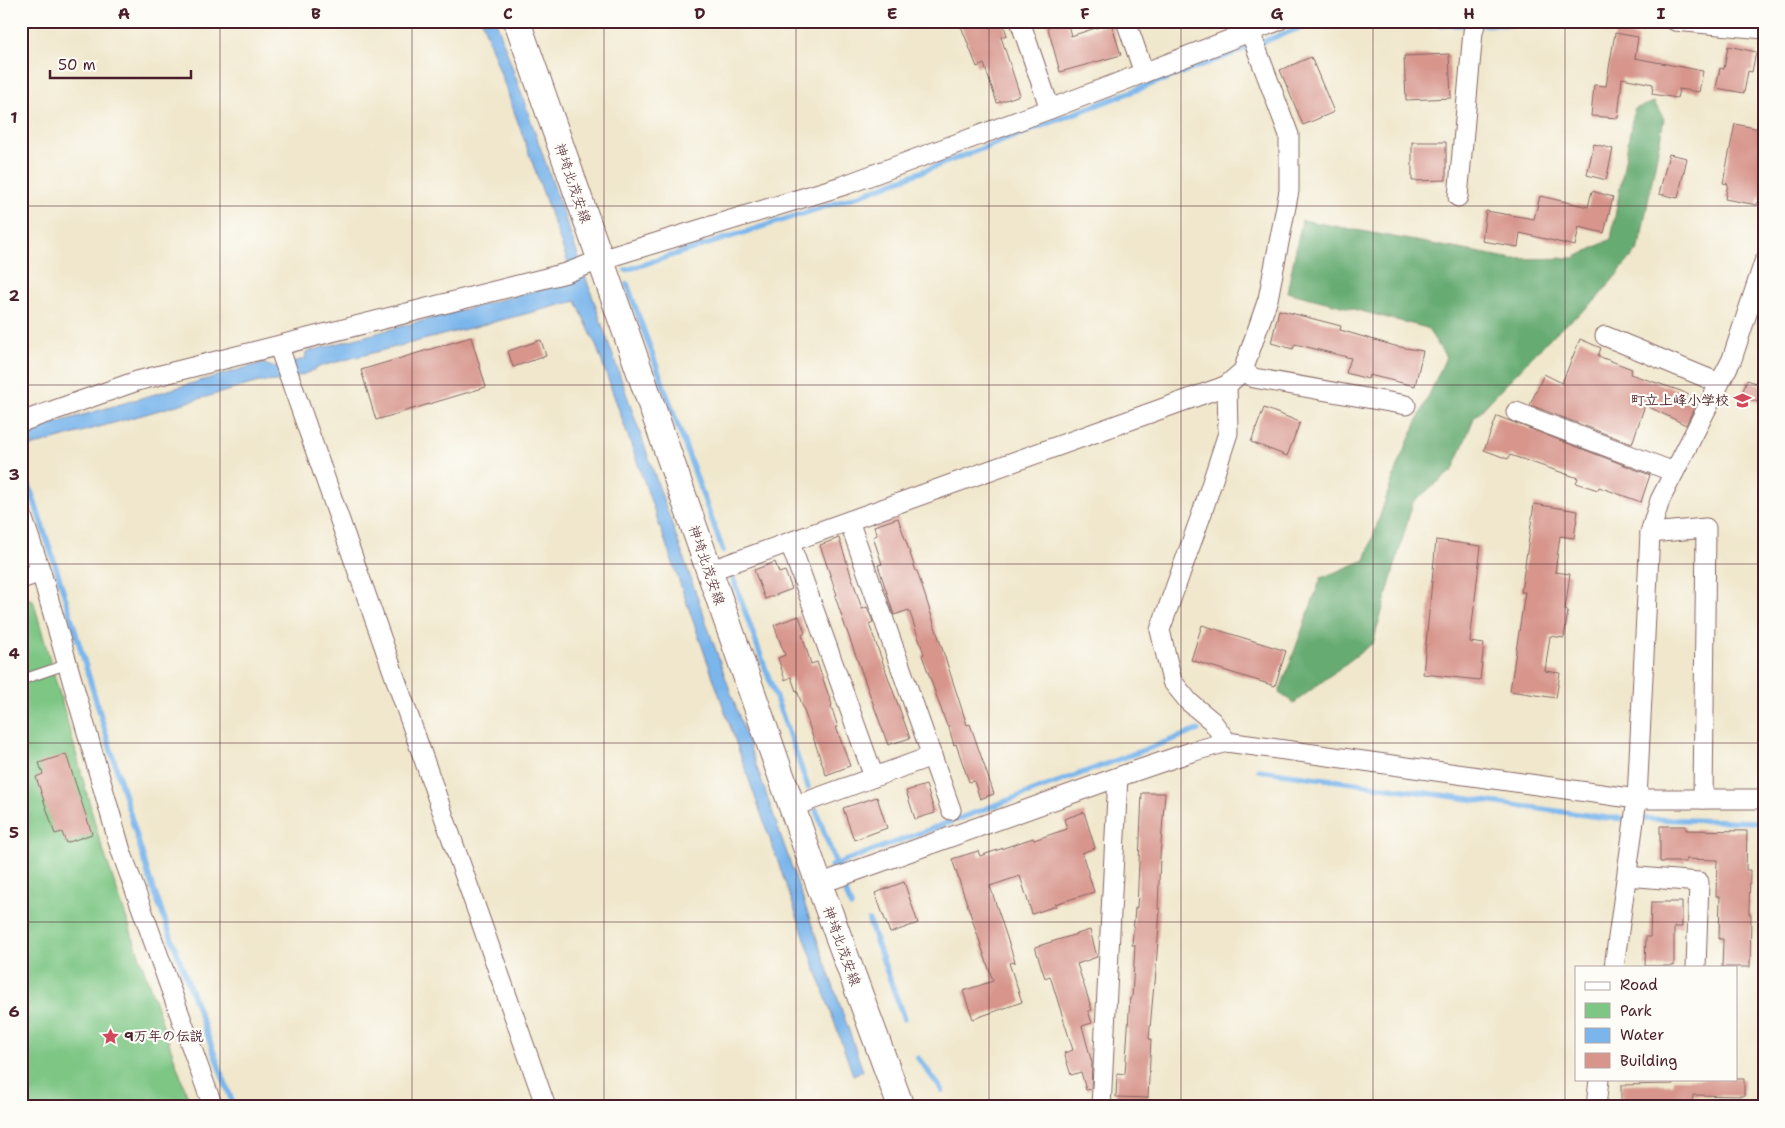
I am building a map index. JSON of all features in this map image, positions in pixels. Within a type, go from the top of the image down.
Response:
[{"type":"main road","name":"神埼北茂安線","points":[[517,21],[592,264],[709,571],[900,1107]]},
{"type":"street","points":[[1020,21],[1050,109]]},
{"type":"street","points":[[1126,21],[1144,73]]},
{"type":"street","points":[[21,422],[137,381],[279,347],[566,273],[845,185],[1144,73],[1248,27],[1278,21]]},
{"type":"street","points":[[1675,21],[1764,29]]},
{"type":"street","points":[[709,571],[1228,385],[1242,372],[1268,300],[1289,191],[1289,135],[1248,27]]},
{"type":"street","points":[[1458,196],[1474,27]]},
{"type":"street","points":[[1614,966],[1637,799],[1650,533],[1660,500],[1732,359],[1764,262]]},
{"type":"street","points":[[1605,336],[1719,383]]},
{"type":"street","points":[[279,347],[546,1107]]},
{"type":"street","points":[[1242,372],[1254,378],[1406,405]]},
{"type":"street","points":[[1227,742],[1212,721],[1189,702],[1172,681],[1160,630],[1202,513],[1228,432],[1228,385]]},
{"type":"street","points":[[1516,412],[1674,472]]},
{"type":"street","points":[[21,513],[41,572],[121,851],[213,1107]]},
{"type":"street","points":[[849,521],[951,810]]},
{"type":"street","points":[[1650,533],[1706,528],[1703,799]]},
{"type":"street","points":[[790,543],[874,777]]},
{"type":"street","points":[[21,580],[41,572]]},
{"type":"street","points":[[819,884],[1118,777],[1227,742],[1637,799],[1764,800]]},
{"type":"street","points":[[792,807],[932,756]]},
{"type":"street","points":[[1101,1107],[1118,777]]},
{"type":"street","points":[[1627,876],[1699,882],[1696,966]]},
{"type":"street","points":[[1596,1107],[1599,1080]]},
{"type":"lane","points":[[21,680],[68,664]]},
{"type":"green space","points":[[1654,102],[1664,119],[1639,248],[1595,301],[1552,336],[1474,418],[1453,470],[1413,502],[1373,643],[1294,703],[1279,693],[1321,578],[1365,560],[1397,466],[1446,357],[1427,328],[1287,292],[1302,220],[1513,259],[1574,258],[1611,239],[1634,109]]},
{"type":"green space","points":[[21,596],[33,600],[98,835],[191,1107],[21,1107]]},
{"type":"water","points":[[482,21],[496,21],[863,1071],[853,1075],[596,345],[576,301],[321,366],[291,378],[259,382],[21,449],[21,433],[262,363],[272,367],[305,359],[306,352],[571,281],[573,277]]},
{"type":"building","points":[[959,21],[1002,21],[1007,35],[1001,37],[1020,95],[997,103],[984,64],[977,67]]},
{"type":"building","points":[[1046,21],[1067,21],[1071,36],[1111,23],[1121,55],[1060,72]]},
{"type":"building","points":[[1615,33],[1638,37],[1635,58],[1703,71],[1699,92],[1679,89],[1677,98],[1652,94],[1653,84],[1622,78],[1618,118],[1591,116],[1594,85],[1606,86]]},
{"type":"building","points":[[1728,46],[1756,52],[1752,72],[1748,71],[1744,93],[1716,88],[1720,68],[1724,69]]},
{"type":"building","points":[[1449,54],[1451,98],[1406,100],[1404,56]]},
{"type":"building","points":[[1311,57],[1334,112],[1303,125],[1280,70]]},
{"type":"building","points":[[1735,124],[1764,130],[1764,197],[1759,196],[1757,205],[1725,199],[1728,184],[1723,183]]},
{"type":"building","points":[[1412,142],[1446,142],[1446,180],[1412,181]]},
{"type":"building","points":[[1594,144],[1613,149],[1606,180],[1587,175]]},
{"type":"building","points":[[1669,154],[1687,158],[1678,198],[1659,194]]},
{"type":"building","points":[[1592,191],[1613,197],[1604,233],[1579,227],[1575,246],[1520,233],[1518,247],[1482,241],[1486,211],[1534,219],[1540,196],[1588,207]]},
{"type":"building","points":[[1279,310],[1341,326],[1340,330],[1395,346],[1423,351],[1415,386],[1369,375],[1368,379],[1346,373],[1351,358],[1295,344],[1293,349],[1271,343]]},
{"type":"building","points":[[471,337],[486,387],[376,420],[361,370]]},
{"type":"building","points":[[1580,339],[1601,348],[1598,356],[1632,369],[1630,374],[1681,391],[1698,400],[1686,425],[1645,405],[1632,444],[1530,405],[1544,374],[1562,383]]},
{"type":"building","points":[[541,340],[546,356],[513,367],[508,351]]},
{"type":"building","points":[[1747,380],[1764,386],[1764,404],[1741,396]]},
{"type":"building","points":[[1264,408],[1300,422],[1287,456],[1251,442]]},
{"type":"building","points":[[1497,416],[1650,475],[1641,502],[1599,487],[1598,490],[1576,483],[1578,478],[1510,455],[1508,459],[1484,450]]},
{"type":"building","points":[[1534,504],[1578,511],[1574,538],[1560,536],[1555,572],[1570,574],[1565,610],[1568,611],[1564,638],[1550,636],[1545,671],[1560,673],[1556,698],[1510,691],[1525,592],[1521,592]]},
{"type":"building","points":[[898,518],[967,725],[970,724],[994,794],[980,799],[974,781],[969,782],[956,744],[954,745],[922,655],[924,654],[909,610],[894,615],[878,565],[882,564],[873,537],[877,535],[874,526]]},
{"type":"building","points":[[839,538],[862,609],[867,607],[873,622],[869,624],[910,738],[888,745],[843,620],[835,596],[837,595],[820,545]]},
{"type":"building","points":[[1436,540],[1481,546],[1470,642],[1484,644],[1480,680],[1423,674]]},
{"type":"building","points":[[775,562],[779,573],[785,571],[792,589],[765,599],[754,570]]},
{"type":"building","points":[[799,616],[805,633],[802,635],[811,664],[817,662],[832,705],[838,727],[836,727],[850,766],[826,775],[797,690],[791,677],[785,680],[778,658],[785,655],[774,625]]},
{"type":"building","points":[[1202,625],[1286,651],[1275,686],[1191,660]]},
{"type":"building","points":[[66,754],[92,834],[66,843],[62,832],[55,834],[36,777],[43,774],[39,763]]},
{"type":"building","points":[[926,785],[935,813],[915,819],[906,791]]},
{"type":"building","points":[[1142,793],[1165,793],[1160,856],[1158,909],[1160,909],[1149,1039],[1151,1039],[1148,1098],[1116,1097],[1117,1073],[1125,1074],[1130,998],[1132,998],[1135,945],[1132,945],[1135,908],[1137,908]]},
{"type":"building","points":[[877,797],[887,828],[854,840],[843,808]]},
{"type":"building","points":[[1084,812],[1095,848],[1082,853],[1094,892],[1055,904],[1056,906],[1032,914],[1020,876],[990,886],[1015,962],[1009,963],[1022,1002],[973,1019],[963,991],[993,981],[952,859],[978,851],[980,856],[1067,829],[1064,819]]},
{"type":"building","points":[[1660,826],[1686,826],[1686,830],[1747,831],[1746,870],[1750,870],[1749,914],[1751,914],[1750,967],[1722,966],[1723,939],[1719,939],[1720,896],[1716,896],[1717,860],[1686,859],[1686,862],[1660,862]]},
{"type":"building","points":[[904,882],[918,923],[890,933],[875,893]]},
{"type":"building","points":[[1651,902],[1682,902],[1682,927],[1674,927],[1674,966],[1645,966],[1646,937],[1650,937]]},
{"type":"building","points":[[1090,930],[1097,957],[1077,964],[1092,1010],[1088,1011],[1092,1023],[1082,1026],[1092,1063],[1091,1089],[1086,1090],[1081,1072],[1071,1075],[1064,1053],[1073,1050],[1050,976],[1045,978],[1035,947]]},
{"type":"building","points":[[1744,1079],[1744,1096],[1693,1095],[1692,1107],[1621,1107],[1621,1085],[1673,1084],[1673,1080]]},
{"type":"waterway","points":[[626,270],[855,197],[1307,25],[1323,21]]},
{"type":"waterway","points":[[1414,21],[1446,25],[1537,24]]},
{"type":"waterway","points":[[627,284],[723,551]]},
{"type":"waterway","points":[[21,461],[56,567],[149,877],[234,1107]]},
{"type":"waterway","points":[[733,578],[808,787]]},
{"type":"waterway","points":[[831,866],[1198,730]]},
{"type":"waterway","points":[[1259,770],[1607,818],[1764,822]]},
{"type":"waterway","points":[[816,810],[837,867]]},
{"type":"waterway","points":[[844,887],[851,906]]},
{"type":"waterway","points":[[869,921],[904,1019]]},
{"type":"waterway","points":[[918,1058],[942,1090]]},
{"type":"place","name":"町立上峰小学校","points":[[1743,400]]},
{"type":"place","name":"9万年の伝説","points":[[110,1036]]}]
